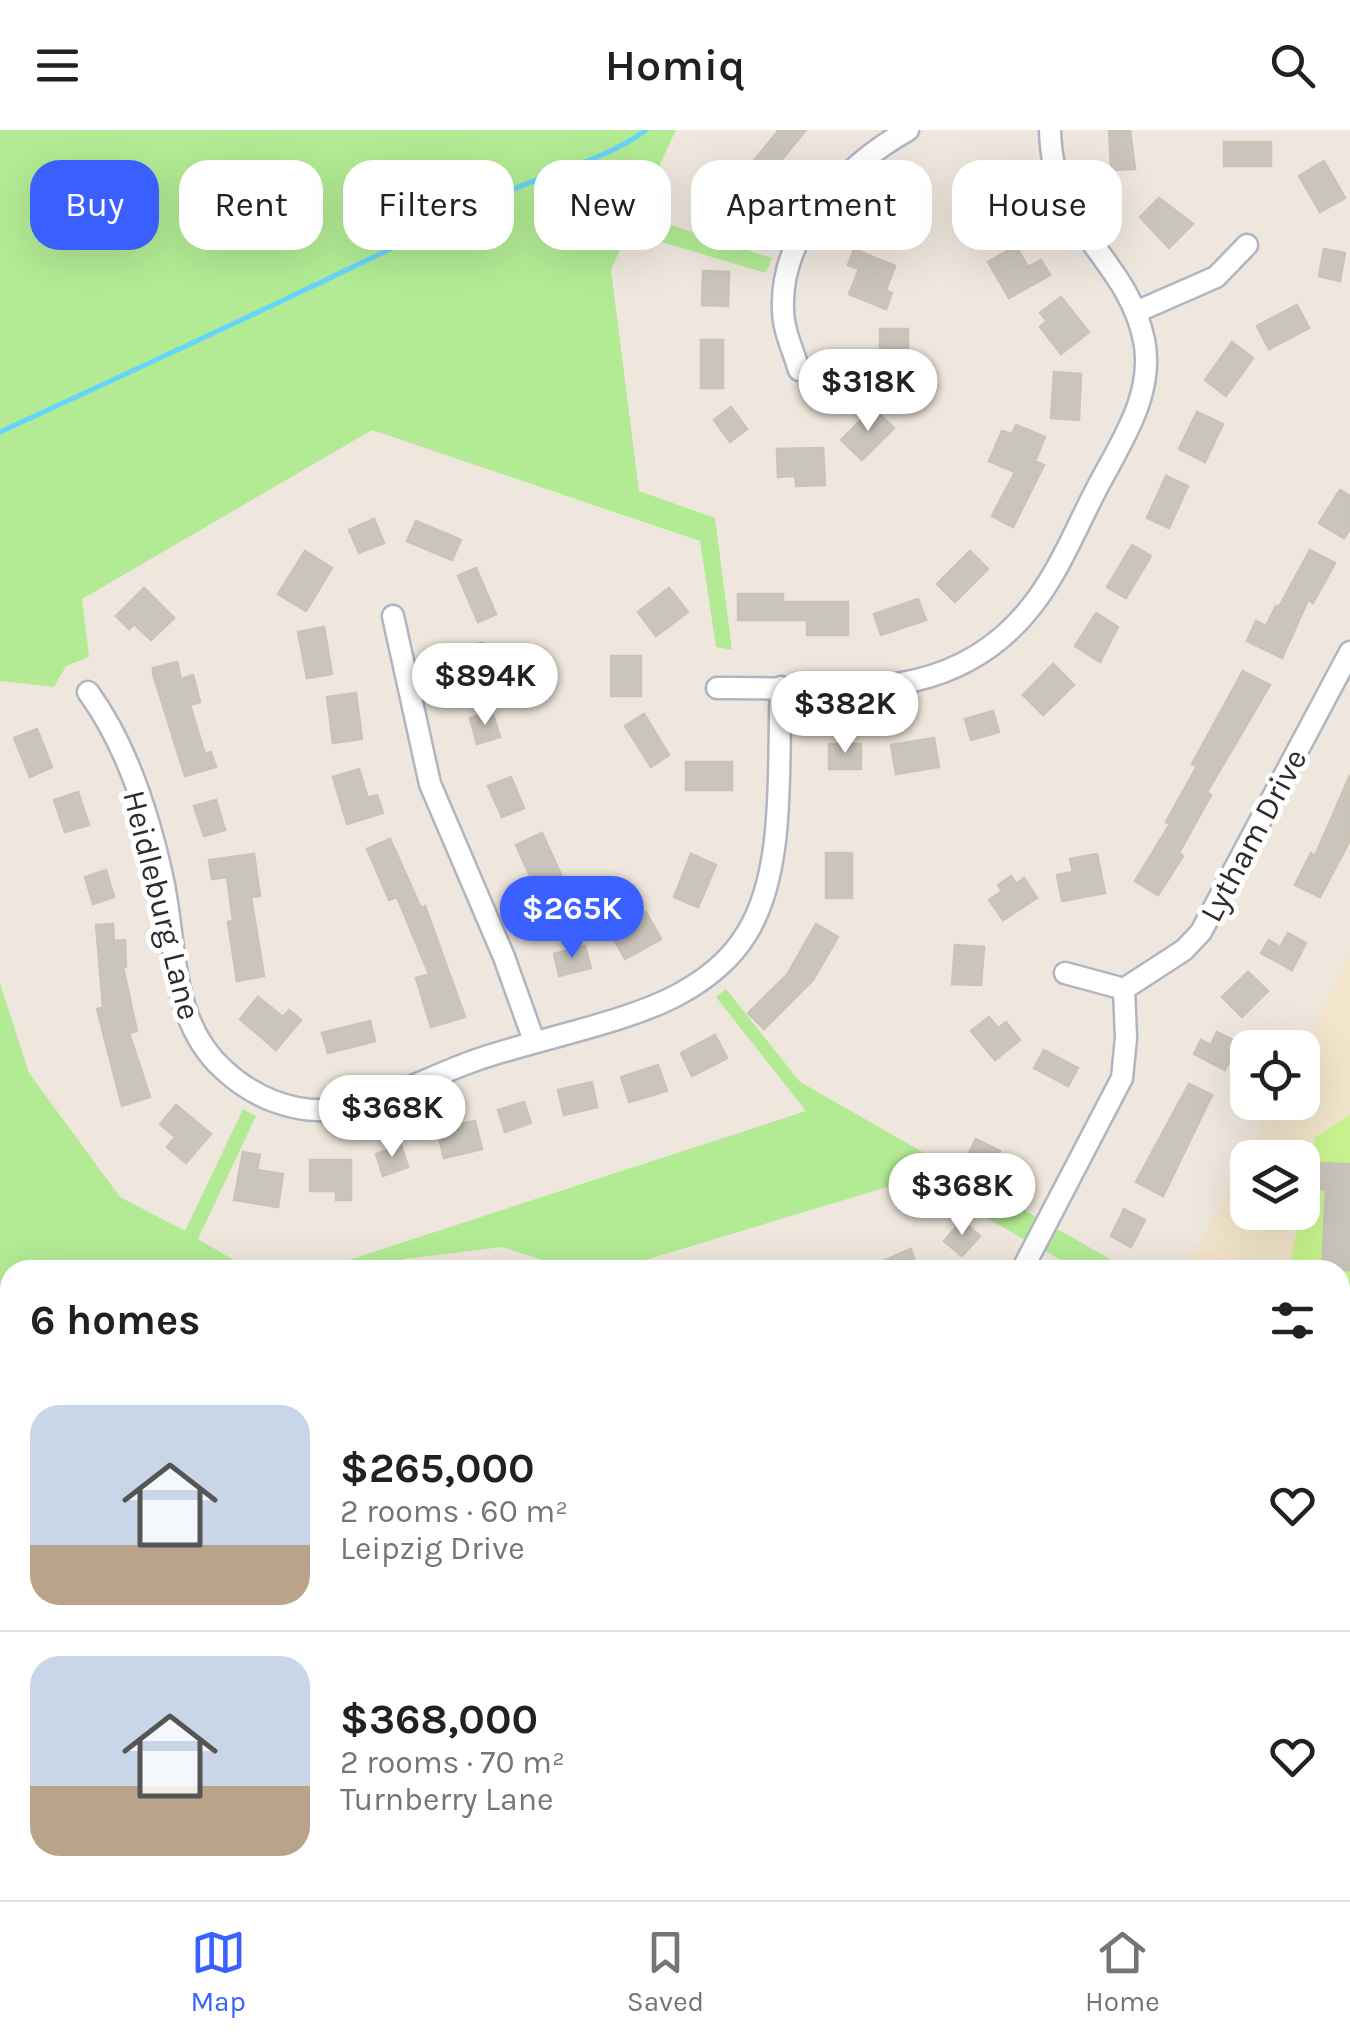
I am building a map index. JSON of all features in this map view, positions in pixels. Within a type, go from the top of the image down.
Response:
[{"type":"street","points":[[799,370],[783,312],[785,280],[798,243],[843,178],[882,145],[908,130]]},
{"type":"street","points":[[717,688],[898,686],[928,680],[986,652],[1011,630],[1042,591],[1136,414],[1146,361],[1136,312],[1071,215],[1052,161],[1050,130]]},
{"type":"street","points":[[1136,312],[1216,277],[1247,245]]},
{"type":"street","points":[[393,616],[430,784],[504,957],[534,1042]]},
{"type":"street","name":"Lytham Drive","points":[[1124,989],[1184,950],[1209,921],[1350,652]]},
{"type":"street","name":"Heidleburg Lane","points":[[88,692],[114,728],[154,844],[188,1022],[203,1049],[225,1071],[263,1097],[287,1106],[332,1110],[680,994],[728,958],[759,911],[771,868],[781,687]]},
{"type":"street","points":[[1027,1260],[1122,1078],[1126,1038],[1124,989],[1065,972]]},
{"type":"shaded area","points":[[1350,956],[1350,1260],[1191,1260],[1230,1186],[1230,1230],[1320,1230],[1320,1140],[1254,1140],[1264,1120],[1320,1120],[1320,1030],[1311,1030]]},
{"type":"green space","points":[[0,130],[676,130],[662,160],[534,160],[534,250],[620,250],[611,270],[639,491],[715,518],[732,650],[716,647],[700,541],[372,430],[82,599],[89,657],[66,666],[54,687],[0,681]]},
{"type":"green space","points":[[671,225],[691,232],[691,250],[747,250],[772,258],[766,273],[671,245]]},
{"type":"green space","points":[[0,983],[29,1073],[120,1197],[185,1231],[243,1109],[256,1116],[198,1239],[234,1260],[0,1260]]},
{"type":"green space","points":[[726,989],[800,1082],[1112,1260],[1060,1260],[917,1178],[645,1260],[542,1260],[502,1247],[402,1260],[349,1260],[806,1111],[716,997]]},
{"type":"green space","points":[[1350,1115],[1350,1260],[1291,1260],[1297,1230],[1320,1230],[1320,1140],[1314,1140]]},
{"type":"building","points":[[779,130],[806,130],[781,160],[755,160]]},
{"type":"building","points":[[1109,130],[1130,130],[1135,169],[1122,170],[1122,160],[1110,160]]},
{"type":"building","points":[[1224,142],[1271,142],[1271,166],[1224,166]]},
{"type":"building","points":[[1324,161],[1345,198],[1320,212],[1299,176]]},
{"type":"building","points":[[1159,198],[1193,224],[1169,248],[1140,217]]},
{"type":"building","points":[[1324,249],[1345,253],[1340,281],[1319,276]]},
{"type":"building","points":[[856,250],[895,266],[886,290],[892,293],[886,309],[849,294],[859,269],[848,265]]},
{"type":"building","points":[[1009,250],[1018,250],[1028,267],[1041,260],[1050,275],[1009,298],[988,262]]},
{"type":"building","points":[[703,271],[729,272],[728,306],[702,305]]},
{"type":"building","points":[[1061,297],[1089,332],[1061,354],[1040,327],[1047,321],[1040,313]]},
{"type":"building","points":[[1297,305],[1309,328],[1269,349],[1257,326]]},
{"type":"building","points":[[880,329],[908,329],[908,359],[918,359],[918,376],[880,376]]},
{"type":"building","points":[[701,340],[723,340],[723,388],[701,388]]},
{"type":"building","points":[[1232,342],[1253,358],[1226,396],[1205,380]]},
{"type":"building","points":[[1054,372],[1081,374],[1079,420],[1051,418]]},
{"type":"building","points":[[731,407],[747,429],[730,442],[714,420]]},
{"type":"building","points":[[873,408],[894,428],[862,460],[841,440]]},
{"type":"building","points":[[1197,412],[1223,424],[1205,462],[1179,449]]},
{"type":"building","points":[[1016,425],[1045,437],[1035,461],[1044,465],[1013,527],[992,516],[1015,472],[989,461],[1002,431],[1012,434]]},
{"type":"building","points":[[823,448],[825,485],[796,486],[795,476],[778,477],[777,449]]},
{"type":"building","points":[[1166,476],[1188,486],[1169,528],[1147,518]]},
{"type":"building","points":[[1340,490],[1350,496],[1350,529],[1344,538],[1319,523]]},
{"type":"building","points":[[374,519],[384,543],[359,553],[349,530]]},
{"type":"building","points":[[416,521],[461,540],[452,560],[407,541]]},
{"type":"building","points":[[1132,545],[1151,556],[1126,598],[1107,587]]},
{"type":"building","points":[[1310,550],[1335,563],[1313,603],[1308,600],[1282,658],[1247,641],[1256,621],[1266,626]]},
{"type":"building","points":[[305,551],[332,568],[306,611],[278,594]]},
{"type":"building","points":[[970,551],[988,569],[955,602],[937,584]]},
{"type":"building","points":[[476,568],[496,614],[478,622],[458,576]]},
{"type":"building","points":[[144,588],[174,618],[151,640],[134,624],[129,629],[116,616]]},
{"type":"building","points":[[669,588],[688,612],[656,636],[638,612]]},
{"type":"building","points":[[738,594],[783,594],[783,602],[848,602],[848,635],[807,635],[807,620],[738,620]]},
{"type":"building","points":[[918,599],[926,620],[881,635],[874,614]]},
{"type":"building","points":[[1096,613],[1118,627],[1100,662],[1075,646]]},
{"type":"building","points":[[324,627],[332,674],[307,678],[298,632]]},
{"type":"building","points":[[483,643],[490,687],[465,691],[458,647]]},
{"type":"building","points":[[611,656],[641,656],[641,696],[611,696]]},
{"type":"building","points":[[177,662],[181,679],[193,675],[200,702],[190,705],[205,754],[211,752],[216,767],[185,776],[153,674],[153,668]]},
{"type":"building","points":[[1053,664],[1074,685],[1043,715],[1023,695]]},
{"type":"building","points":[[1243,671],[1270,685],[1207,792],[1211,795],[1179,853],[1183,856],[1158,895],[1135,881],[1170,824],[1166,822],[1197,766],[1192,764]]},
{"type":"building","points":[[356,693],[362,739],[333,743],[327,697]]},
{"type":"building","points":[[492,711],[500,737],[477,744],[470,718]]},
{"type":"building","points":[[993,711],[999,732],[971,740],[965,719]]},
{"type":"building","points":[[644,714],[669,755],[651,767],[625,726]]},
{"type":"building","points":[[37,729],[52,767],[30,777],[14,738]]},
{"type":"building","points":[[934,738],[939,767],[896,774],[891,745]]},
{"type":"building","points":[[829,744],[861,744],[861,769],[829,769]]},
{"type":"building","points":[[686,762],[732,762],[732,790],[686,790]]},
{"type":"building","points":[[359,769],[368,798],[377,795],[383,813],[347,824],[333,777]]},
{"type":"building","points":[[1350,775],[1350,840],[1320,897],[1295,885],[1311,853],[1315,856]]},
{"type":"building","points":[[511,777],[524,808],[502,817],[488,786]]},
{"type":"building","points":[[78,792],[89,825],[65,832],[54,800]]},
{"type":"building","points":[[216,800],[225,830],[204,836],[194,806]]},
{"type":"building","points":[[542,833],[562,877],[536,889],[516,845]]},
{"type":"building","points":[[390,839],[421,908],[425,906],[465,1017],[431,1027],[416,978],[429,974],[397,897],[389,900],[367,849]]},
{"type":"building","points":[[826,853],[852,853],[852,898],[826,898]]},
{"type":"building","points":[[254,854],[260,896],[251,897],[264,976],[237,981],[228,922],[233,921],[227,877],[212,879],[209,860]]},
{"type":"building","points":[[691,854],[716,865],[698,907],[674,897]]},
{"type":"building","points":[[1097,854],[1105,893],[1062,901],[1057,875],[1073,872],[1070,859]]},
{"type":"building","points":[[106,870],[114,897],[93,904],[85,877]]},
{"type":"building","points":[[1011,876],[1016,884],[1024,878],[1037,898],[1003,920],[989,900],[1002,891],[998,885]]},
{"type":"building","points":[[646,912],[661,939],[625,959],[610,932]]},
{"type":"building","points":[[113,924],[114,941],[125,940],[123,967],[137,1031],[129,1033],[150,1097],[122,1106],[97,1009],[103,1007],[96,925]]},
{"type":"building","points":[[816,924],[838,937],[813,980],[764,1029],[748,1013],[787,975]]},
{"type":"building","points":[[1288,933],[1306,943],[1292,970],[1261,953],[1269,940],[1280,947]]},
{"type":"building","points":[[955,945],[984,947],[981,985],[952,984]]},
{"type":"building","points":[[585,946],[591,968],[559,976],[554,954]]},
{"type":"building","points":[[1248,972],[1268,991],[1242,1017],[1222,997]]},
{"type":"building","points":[[258,997],[283,1017],[289,1010],[301,1020],[276,1050],[240,1019]]},
{"type":"building","points":[[989,1017],[998,1028],[1006,1022],[1020,1040],[995,1060],[971,1031]]},
{"type":"building","points":[[370,1021],[375,1041],[328,1053],[322,1033]]},
{"type":"building","points":[[1217,1032],[1230,1038],[1230,1060],[1225,1070],[1194,1054],[1201,1040],[1211,1045]]},
{"type":"building","points":[[715,1035],[727,1058],[692,1076],[681,1053]]},
{"type":"building","points":[[1044,1050],[1078,1068],[1068,1086],[1034,1068]]},
{"type":"building","points":[[658,1065],[667,1091],[629,1102],[621,1077]]},
{"type":"building","points":[[592,1082],[597,1107],[564,1115],[558,1090]]},
{"type":"building","points":[[1189,1084],[1212,1095],[1163,1196],[1136,1182]]},
{"type":"building","points":[[524,1102],[531,1123],[505,1132],[498,1110]]},
{"type":"building","points":[[176,1105],[211,1134],[186,1163],[167,1147],[175,1137],[160,1124]]},
{"type":"building","points":[[475,1121],[482,1149],[444,1158],[437,1130]]},
{"type":"building","points":[[976,1139],[1000,1151],[987,1177],[963,1165]]},
{"type":"building","points":[[401,1145],[408,1167],[383,1176],[376,1154]]},
{"type":"building","points":[[243,1152],[260,1155],[257,1170],[283,1174],[278,1207],[234,1200]]},
{"type":"building","points":[[310,1160],[351,1160],[351,1200],[336,1200],[336,1191],[310,1191]]},
{"type":"building","points":[[1320,1163],[1350,1164],[1350,1260],[1322,1260],[1326,1189],[1320,1189]]},
{"type":"building","points":[[1124,1209],[1145,1220],[1131,1247],[1111,1236]]},
{"type":"building","points":[[962,1220],[980,1236],[962,1256],[944,1241]]},
{"type":"building","points":[[911,1249],[915,1260],[885,1260]]},
{"type":"waterway","points":[[0,432],[501,195],[612,150],[646,130]]}]
